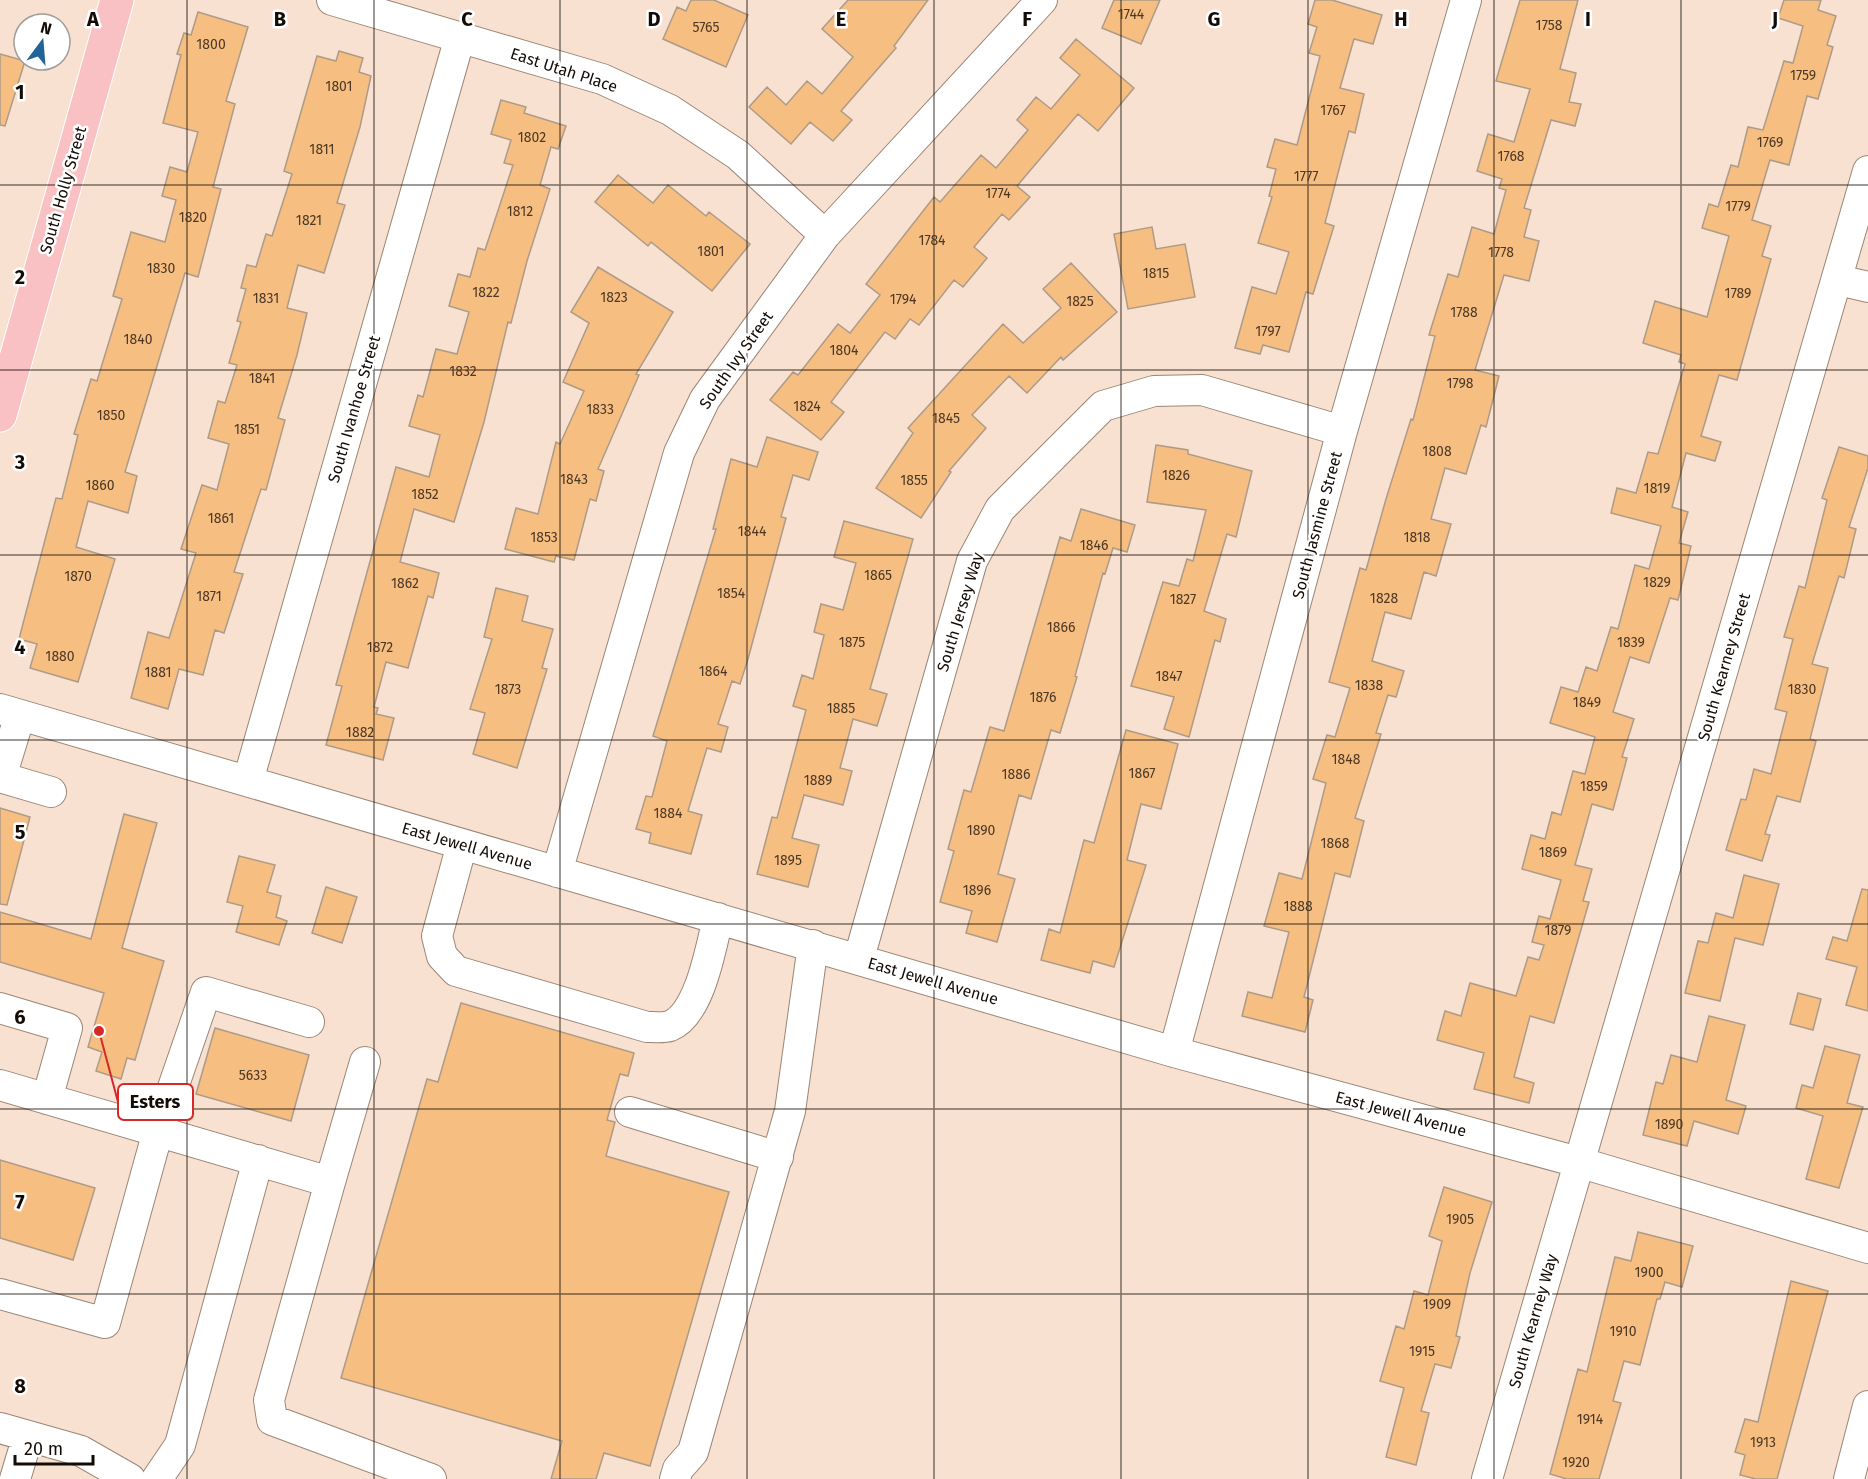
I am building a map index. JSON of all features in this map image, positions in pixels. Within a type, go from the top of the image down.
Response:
[{"type":"main road","name":"South Holly Street","points":[[0,415],[9,345],[116,0]]},
{"type":"street","name":"East Utah Place","points":[[332,0],[602,79],[670,110],[738,154],[825,236]]},
{"type":"street","name":"South Ivy Street","points":[[556,872],[679,453],[705,399],[825,236],[1042,0]]},
{"type":"street","name":"South Jasmine Street","points":[[1174,1052],[1342,431],[1466,0]]},
{"type":"street","name":"South Ivanhoe Street","points":[[248,782],[460,37]]},
{"type":"street","name":"South Kearney Street","points":[[1578,1162],[1838,280],[1868,171]]},
{"type":"street","points":[[1838,280],[1868,288]]},
{"type":"street","name":"South Jersey Way","points":[[859,958],[972,561],[1000,509],[1102,406],[1154,391],[1202,390],[1342,431]]},
{"type":"street","name":"East Jewell Avenue","points":[[10,712],[859,958],[1174,1052],[1578,1162],[1868,1248]]},
{"type":"street","points":[[10,712],[0,777],[51,792]]},
{"type":"street","points":[[462,844],[437,936],[442,957],[456,971],[647,1027],[669,1026],[687,1014],[698,989],[718,918]]},
{"type":"street","points":[[675,1479],[678,1469],[693,1452],[790,1111],[813,945]]},
{"type":"street","points":[[0,1294],[105,1323],[158,1131],[206,992],[309,1022]]},
{"type":"street","points":[[0,1008],[67,1028],[47,1099]]},
{"type":"street","points":[[365,1062],[269,1400],[272,1420],[431,1479]]},
{"type":"street","points":[[0,1085],[330,1182]]},
{"type":"street","points":[[630,1112],[777,1157]]},
{"type":"street","points":[[158,1479],[180,1445],[265,1162]]},
{"type":"street","name":"South Kearney Way","points":[[1487,1479],[1578,1162]]},
{"type":"street","points":[[1849,1479],[1868,1406]]},
{"type":"street","points":[[15,1479],[14,1432],[81,1451],[118,1476]]},
{"type":"building","points":[[691,0],[714,0],[748,15],[726,67],[663,39],[677,7],[686,11]]},
{"type":"building","points":[[848,0],[928,0],[894,46],[896,48],[841,111],[852,120],[833,141],[810,122],[791,144],[749,107],[767,87],[786,105],[807,81],[822,94],[853,57],[822,29]]},
{"type":"building","points":[[1114,0],[1160,0],[1141,44],[1102,28]]},
{"type":"building","points":[[1315,0],[1332,0],[1382,15],[1373,44],[1354,39],[1340,88],[1364,94],[1355,133],[1349,131],[1325,223],[1334,226],[1313,294],[1306,292],[1289,352],[1263,345],[1260,354],[1235,348],[1252,287],[1276,294],[1289,252],[1258,243],[1272,197],[1269,196],[1276,169],[1267,167],[1275,139],[1297,145],[1320,56],[1309,53],[1317,27],[1308,24]]},
{"type":"building","points":[[1520,0],[1578,0],[1560,69],[1576,73],[1569,102],[1581,104],[1575,126],[1551,120],[1524,208],[1531,210],[1524,237],[1539,241],[1529,281],[1504,275],[1475,370],[1499,376],[1486,427],[1481,425],[1466,474],[1445,468],[1431,519],[1451,524],[1436,576],[1424,572],[1411,619],[1385,612],[1372,661],[1404,671],[1396,697],[1388,695],[1376,733],[1381,734],[1355,818],[1364,821],[1350,877],[1335,873],[1304,997],[1313,1000],[1305,1032],[1242,1016],[1248,992],[1272,998],[1289,932],[1264,926],[1279,873],[1302,879],[1326,783],[1313,779],[1327,735],[1335,737],[1350,688],[1329,682],[1360,568],[1366,570],[1411,419],[1413,420],[1435,336],[1429,335],[1448,274],[1458,277],[1472,227],[1494,234],[1506,190],[1499,188],[1502,179],[1477,171],[1488,134],[1514,142],[1530,89],[1496,81]]},
{"type":"building","points":[[1784,0],[1821,0],[1818,10],[1836,16],[1827,45],[1833,47],[1818,99],[1807,96],[1789,165],[1770,160],[1752,220],[1771,226],[1762,256],[1771,259],[1737,380],[1719,375],[1701,436],[1721,442],[1715,461],[1686,453],[1672,507],[1688,512],[1679,543],[1691,546],[1678,600],[1670,598],[1649,663],[1630,657],[1613,712],[1634,719],[1622,757],[1627,758],[1613,810],[1592,804],[1575,865],[1592,869],[1583,901],[1589,902],[1554,1023],[1530,1016],[1514,1077],[1534,1083],[1529,1103],[1474,1089],[1484,1053],[1437,1040],[1445,1011],[1461,1016],[1470,983],[1516,996],[1528,957],[1539,960],[1544,945],[1532,942],[1539,916],[1550,919],[1561,880],[1522,869],[1531,835],[1545,839],[1552,812],[1561,815],[1573,771],[1585,774],[1595,737],[1550,723],[1561,687],[1578,692],[1586,667],[1597,671],[1611,627],[1618,629],[1635,565],[1649,569],[1661,526],[1611,513],[1617,488],[1636,493],[1648,452],[1658,454],[1685,364],[1679,362],[1681,355],[1643,343],[1655,301],[1707,317],[1729,236],[1702,228],[1709,204],[1718,207],[1731,165],[1738,167],[1748,127],[1763,130],[1784,61],[1793,63],[1803,26],[1778,18]]},
{"type":"building","points":[[198,12],[248,27],[226,101],[235,104],[213,187],[221,189],[198,277],[185,273],[125,472],[137,476],[128,513],[88,501],[76,547],[115,559],[78,682],[30,668],[37,644],[19,639],[56,498],[62,499],[78,435],[74,434],[91,379],[97,381],[122,299],[113,296],[131,232],[165,242],[176,200],[162,196],[170,167],[187,172],[198,132],[163,123],[181,55],[177,54],[184,33],[191,35]]},
{"type":"building","points":[[1076,39],[1134,88],[1098,131],[1078,114],[1017,186],[1030,197],[1009,220],[1002,214],[974,247],[987,258],[963,287],[954,280],[919,325],[910,319],[895,339],[885,332],[831,402],[844,412],[821,440],[770,400],[793,372],[798,375],[838,324],[850,333],[880,295],[866,284],[934,197],[940,202],[981,155],[996,168],[1028,130],[1017,120],[1036,97],[1051,109],[1080,75],[1060,58]]},
{"type":"building","points":[[339,51],[363,58],[359,72],[371,76],[360,127],[337,203],[345,205],[324,273],[298,265],[287,308],[307,313],[278,418],[285,420],[266,490],[261,489],[234,572],[243,574],[224,633],[215,630],[203,675],[179,669],[168,709],[131,698],[148,632],[169,638],[196,553],[181,549],[202,485],[217,490],[229,444],[208,438],[218,401],[225,403],[237,365],[229,363],[241,322],[237,321],[246,289],[241,288],[247,265],[256,267],[266,234],[272,236],[292,174],[284,171],[317,56],[336,61]]},
{"type":"building","points":[[0,54],[12,57],[12,72],[22,72],[5,126],[0,125]]},
{"type":"building","points":[[501,100],[526,107],[524,113],[566,126],[558,149],[551,147],[540,185],[550,189],[527,261],[511,323],[508,322],[484,422],[454,522],[414,509],[400,562],[439,573],[433,598],[428,596],[408,668],[386,662],[374,707],[378,708],[376,714],[394,718],[383,760],[326,745],[342,686],[336,685],[396,467],[429,477],[440,435],[409,426],[418,395],[423,397],[436,349],[457,354],[469,312],[449,306],[458,274],[470,277],[478,248],[485,250],[513,165],[504,163],[511,140],[491,134]]},
{"type":"building","points":[[618,175],[653,203],[668,185],[706,216],[709,212],[750,244],[712,291],[651,242],[648,246],[595,202]]},
{"type":"building","points":[[1152,227],[1156,249],[1185,244],[1195,297],[1128,309],[1114,234]]},
{"type":"building","points":[[1071,263],[1117,312],[1063,360],[1061,357],[1027,393],[1009,376],[972,415],[986,428],[949,471],[951,472],[921,518],[876,488],[913,433],[908,428],[1003,324],[1023,343],[1061,308],[1043,289]]},
{"type":"building","points":[[598,267],[673,312],[636,374],[639,375],[598,469],[604,471],[596,501],[590,499],[574,560],[556,556],[554,562],[505,549],[516,508],[538,514],[556,442],[560,444],[584,391],[563,382],[589,323],[571,312]]},
{"type":"building","points":[[767,437],[818,452],[809,480],[793,475],[781,517],[786,518],[748,659],[740,684],[732,681],[718,724],[728,727],[721,752],[707,748],[688,811],[702,815],[691,854],[649,843],[651,833],[636,829],[646,796],[652,797],[667,741],[653,736],[716,529],[713,529],[731,459],[757,467]]},
{"type":"building","points":[[1156,445],[1188,450],[1188,454],[1252,471],[1236,537],[1227,534],[1204,611],[1226,619],[1220,642],[1215,640],[1189,737],[1164,729],[1174,697],[1131,686],[1163,582],[1179,586],[1187,559],[1193,561],[1206,510],[1147,502]]},
{"type":"building","points":[[1839,447],[1868,456],[1868,468],[1849,527],[1856,529],[1844,578],[1839,576],[1812,664],[1828,668],[1810,739],[1816,741],[1800,802],[1777,796],[1765,834],[1770,835],[1762,861],[1726,850],[1741,799],[1746,800],[1754,769],[1771,774],[1787,712],[1775,709],[1793,639],[1784,637],[1799,586],[1805,588],[1827,500],[1822,498]]},
{"type":"building","points":[[1081,509],[1135,525],[1127,552],[1113,548],[1105,574],[1103,573],[1075,676],[1077,677],[1060,733],[1051,730],[1031,799],[1019,795],[998,874],[1015,879],[997,942],[966,933],[972,911],[940,902],[954,851],[948,849],[964,790],[971,792],[990,727],[1004,731],[1060,537],[1071,541]]},
{"type":"building","points":[[844,521],[913,539],[870,689],[887,694],[877,726],[853,719],[840,768],[852,771],[843,805],[804,795],[792,838],[819,845],[808,887],[757,874],[772,817],[777,818],[806,710],[793,706],[802,675],[813,679],[824,635],[814,632],[821,604],[843,610],[856,563],[834,557]]},
{"type":"building","points":[[496,588],[528,596],[522,621],[553,629],[542,668],[547,669],[517,768],[473,754],[485,713],[470,709],[492,639],[484,637]]},
{"type":"building","points":[[1126,730],[1178,744],[1161,809],[1141,804],[1127,860],[1146,865],[1114,967],[1093,961],[1090,973],[1041,960],[1049,929],[1060,933],[1084,840],[1094,843]]},
{"type":"building","points":[[0,808],[30,817],[7,905],[0,904]]},
{"type":"building","points":[[124,814],[157,823],[122,948],[164,961],[135,1060],[127,1058],[121,1079],[96,1071],[102,1052],[88,1047],[104,993],[0,962],[0,912],[91,939]]},
{"type":"building","points":[[239,856],[275,865],[267,892],[281,896],[276,917],[287,921],[279,945],[236,932],[243,906],[227,902]]},
{"type":"building","points":[[1744,875],[1779,884],[1763,945],[1735,938],[1720,1001],[1685,993],[1698,941],[1708,943],[1716,913],[1733,918]]},
{"type":"building","points":[[326,887],[357,897],[342,943],[312,933]]},
{"type":"building","points":[[1862,889],[1868,890],[1868,1011],[1846,1005],[1857,967],[1826,959],[1833,937],[1847,941]]},
{"type":"building","points":[[1798,993],[1821,999],[1813,1030],[1790,1024]]},
{"type":"building","points":[[461,1003],[634,1053],[628,1076],[620,1074],[607,1120],[615,1122],[606,1156],[729,1192],[650,1466],[604,1453],[596,1479],[551,1479],[562,1441],[341,1378],[427,1079],[438,1082]]},
{"type":"building","points":[[1709,1016],[1745,1025],[1726,1100],[1746,1106],[1738,1134],[1694,1121],[1687,1146],[1643,1135],[1656,1082],[1663,1084],[1671,1055],[1697,1062]]},
{"type":"building","points":[[215,1028],[309,1055],[291,1121],[196,1094]]},
{"type":"building","points":[[1825,1046],[1860,1055],[1847,1103],[1863,1107],[1839,1188],[1806,1179],[1823,1116],[1796,1108],[1802,1085],[1813,1088]]},
{"type":"building","points":[[0,1160],[95,1188],[73,1260],[0,1238]]},
{"type":"building","points":[[1444,1187],[1492,1202],[1470,1273],[1456,1336],[1460,1337],[1451,1368],[1435,1364],[1421,1411],[1429,1413],[1416,1465],[1386,1457],[1404,1388],[1380,1381],[1396,1326],[1404,1329],[1414,1291],[1428,1295],[1442,1241],[1429,1236]]},
{"type":"building","points":[[1638,1232],[1693,1246],[1682,1287],[1665,1282],[1660,1299],[1657,1299],[1640,1365],[1624,1361],[1613,1401],[1621,1403],[1599,1479],[1567,1479],[1550,1474],[1578,1369],[1587,1372],[1615,1257],[1631,1261]]},
{"type":"building","points":[[1791,1281],[1828,1291],[1777,1479],[1756,1479],[1740,1475],[1745,1455],[1735,1452],[1745,1419],[1758,1422]]},
{"type":"place","name":"Esters","points":[[99,1031]]}]
